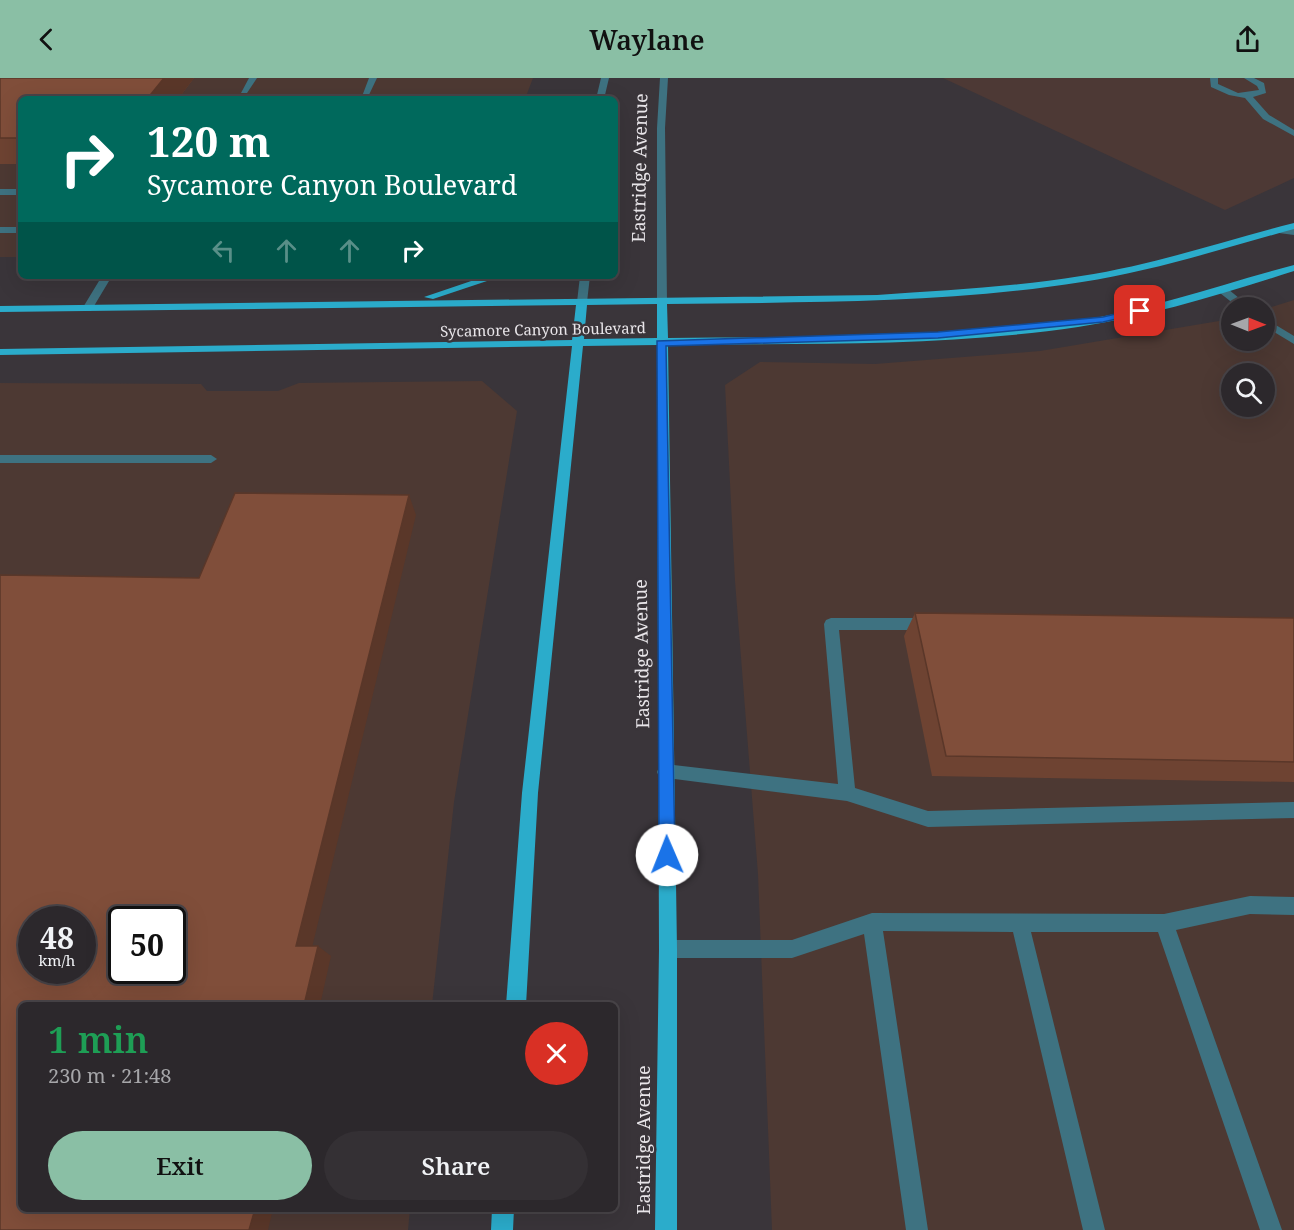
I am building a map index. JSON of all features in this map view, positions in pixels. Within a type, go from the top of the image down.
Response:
[{"type":"main road","name":"Sycamore Canyon Boulevard","points":[[0,309],[409,302],[662,302],[877,298],[1039,285],[1150,265],[1294,226]]},
{"type":"main road","name":"Sycamore Canyon Boulevard","points":[[0,352],[892,338],[1007,330],[1103,320],[1224,291],[1294,268]]},
{"type":"main road","points":[[409,302],[487,279]]},
{"type":"main road","points":[[516,1002],[530,793],[582,302]]},
{"type":"main road","name":"Eastridge Avenue","points":[[662,302],[668,949],[666,1230]]},
{"type":"main road","points":[[502,1230],[503,1212]]},
{"type":"street","points":[[244,91],[253,78]]},
{"type":"street","points":[[365,96],[373,78]]},
{"type":"street","points":[[601,96],[605,78]]},
{"type":"street","name":"Eastridge Avenue","points":[[662,302],[661,128],[664,78]]},
{"type":"street","points":[[1214,78],[1212,82],[1218,88],[1247,96],[1260,94],[1264,88],[1248,78]]},
{"type":"street","points":[[1247,96],[1266,117],[1294,133]]},
{"type":"street","points":[[0,192],[18,192]]},
{"type":"street","points":[[0,230],[18,230]]},
{"type":"street","points":[[1282,231],[1294,232]]},
{"type":"street","points":[[87,309],[105,279]]},
{"type":"street","points":[[582,302],[585,279]]},
{"type":"street","points":[[1224,291],[1232,297]]},
{"type":"street","points":[[1275,328],[1294,341]]},
{"type":"street","points":[[0,459],[211,459]]},
{"type":"street","points":[[847,793],[831,624],[938,625]]},
{"type":"street","points":[[665,772],[847,793],[928,819],[1294,810]]},
{"type":"street","points":[[668,949],[792,949],[872,922],[1164,923],[1251,905],[1294,906]]},
{"type":"street","points":[[872,922],[917,1230]]},
{"type":"street","points":[[1164,923],[1271,1230]]},
{"type":"street","points":[[1020,924],[1094,1230]]},
{"type":"shaded area","points":[[0,78],[533,78],[526,96],[18,96],[18,257],[0,257]]},
{"type":"shaded area","points":[[943,78],[1294,78],[1294,178],[1225,210]]},
{"type":"shaded area","points":[[1294,300],[1294,1230],[772,1230],[758,874],[735,581],[725,385],[760,362],[875,364],[1040,351],[1221,321],[1221,351],[1275,351],[1275,306]]},
{"type":"shaded area","points":[[482,381],[517,411],[454,802],[432,1002],[18,1002],[18,1212],[410,1212],[408,1230],[0,1230],[0,383],[201,384],[207,391],[278,391],[299,383]]},
{"type":"building","points":[[0,78],[164,78],[149,96],[18,96],[18,138],[0,138]]},
{"type":"building","points":[[235,493],[409,495],[296,946],[318,946],[305,1002],[18,1002],[18,1212],[254,1212],[249,1230],[0,1230],[0,575],[199,578]]},
{"type":"building","points":[[915,613],[1294,618],[1294,762],[946,756]]},
{"type":"route","points":[[667,855],[661,343],[938,335],[1103,320],[1140,311]]}]
